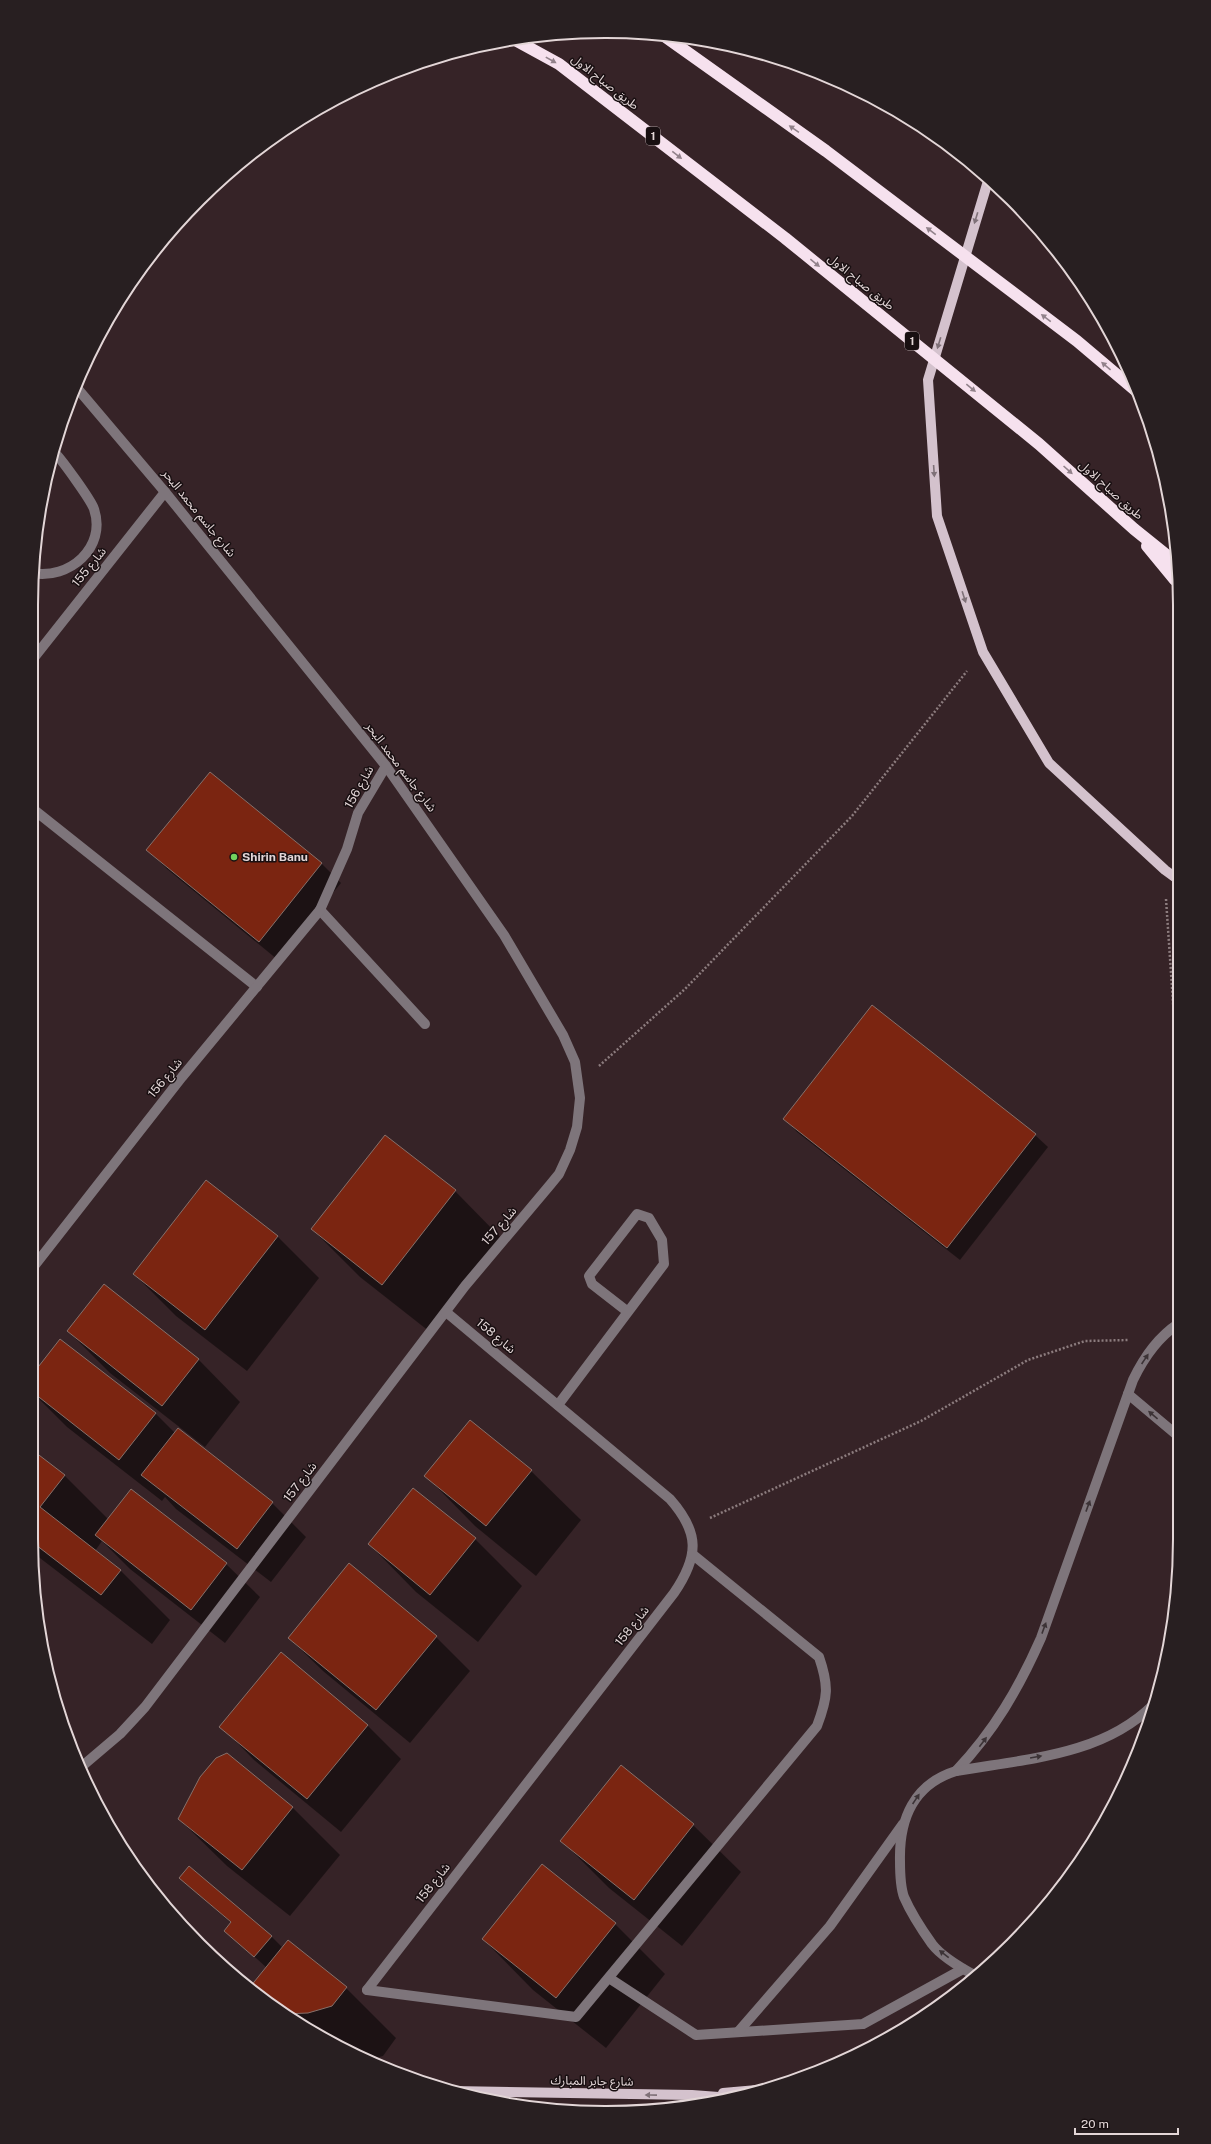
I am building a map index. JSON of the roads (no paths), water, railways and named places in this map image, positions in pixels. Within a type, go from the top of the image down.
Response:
[{"type":"highway","points":[[673,42],[826,152],[1077,341],[1128,384]]},
{"type":"highway","name":"طريق صباح الاول","points":[[523,44],[559,64],[785,238],[1039,444],[1134,529],[1171,559]]},
{"type":"highway","points":[[1134,529],[1172,577]]},
{"type":"main road","points":[[987,185],[928,380],[937,516],[983,652],[1049,763],[1173,876]]},
{"type":"main road","name":"شارع جابر المبارك","points":[[479,2091],[709,2096]]},
{"type":"main road","points":[[692,2095],[729,2092]]},
{"type":"street","name":"شارع جاسم محمد البحر","points":[[80,391],[165,492],[386,766],[504,935],[570,1048],[575,1062],[579,1084],[579,1112],[575,1139],[559,1174],[534,1206]]},
{"type":"street","points":[[39,574],[56,574],[68,569],[80,561],[89,550],[95,536],[96,522],[94,508],[58,456]]},
{"type":"street","name":"شارع 155","points":[[38,651],[165,492]]},
{"type":"street","name":"شارع 156","points":[[38,1261],[162,1102],[320,910],[347,849],[358,813],[386,766]]},
{"type":"street","points":[[38,813],[257,987]]},
{"type":"street","points":[[320,910],[425,1024]]},
{"type":"street","name":"شارع 157","points":[[85,1764],[120,1734],[145,1707],[465,1286],[534,1206]]},
{"type":"street","points":[[558,1406],[664,1264],[662,1240],[650,1218],[637,1214],[589,1276],[592,1284],[628,1312]]},
{"type":"street","name":"شارع 158","points":[[446,1312],[670,1499],[681,1512],[689,1525],[693,1544],[692,1554],[689,1567],[674,1593],[367,1990],[576,2017],[609,1978]]},
{"type":"street","points":[[956,1771],[991,1731],[1026,1672],[1041,1638],[1139,1367],[1155,1343],[1173,1327]]},
{"type":"street","points":[[1128,1394],[1173,1432]]},
{"type":"street","points":[[692,1554],[819,1656],[826,1680],[826,1704],[817,1726],[609,1978],[696,2035],[863,2024],[963,1969]]},
{"type":"street","points":[[738,2032],[830,1926],[904,1822],[914,1802],[924,1788],[941,1776],[956,1771],[1070,1751],[1130,1725],[1146,1711]]},
{"type":"street","points":[[904,1822],[900,1847],[900,1874],[904,1896],[933,1946],[970,1973]]},
{"type":"place","name":"Shirin Banu","points":[[234,857]]}]
